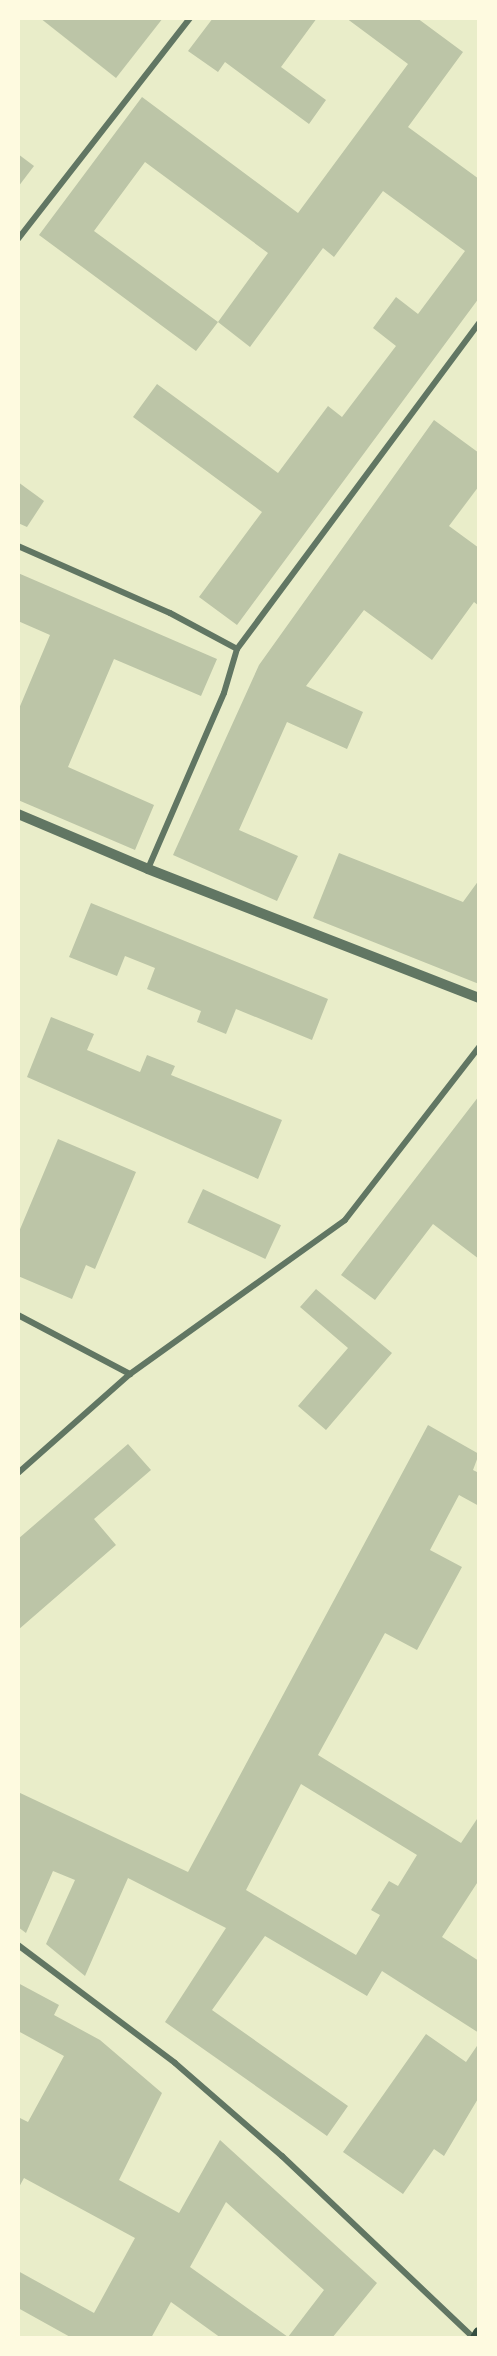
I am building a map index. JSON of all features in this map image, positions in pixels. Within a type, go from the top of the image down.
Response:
[{"type":"main road","points":[[475,2338],[479,2333]]},
{"type":"street","points":[[18,239],[190,18]]},
{"type":"street","points":[[148,869],[224,693],[237,649],[479,323]]},
{"type":"street","points":[[18,546],[170,613],[237,649]]},
{"type":"street","points":[[18,814],[148,869],[479,998]]},
{"type":"street","points":[[18,1473],[130,1374],[345,1220],[479,1047]]},
{"type":"street","points":[[18,1315],[130,1374]]},
{"type":"street","points":[[18,1945],[175,2063],[282,2156],[475,2338]]},
{"type":"building","points":[[40,18],[163,18],[116,78]]},
{"type":"building","points":[[213,18],[317,18],[281,67],[326,100],[309,124],[225,62],[218,72],[188,51]]},
{"type":"building","points":[[346,18],[417,18],[463,52],[408,127],[479,179],[479,298],[237,625],[199,597],[262,512],[133,417],[157,384],[278,473],[328,406],[342,417],[396,346],[373,328],[396,297],[418,314],[465,251],[383,191],[334,257],[323,248],[250,347],[218,322],[196,351],[39,235],[142,97],[298,213],[408,64]],"holes":[[[145,162],[268,253],[218,322],[94,231]]]},
{"type":"building","points":[[18,154],[34,166],[18,187]]},
{"type":"building","points":[[434,420],[479,453],[479,486],[449,526],[479,548],[479,606],[474,602],[432,660],[364,610],[306,686],[363,712],[347,749],[287,722],[239,830],[298,856],[277,901],[173,855],[259,665]]},
{"type":"building","points":[[18,482],[44,501],[27,527],[18,523]]},
{"type":"building","points":[[18,573],[217,659],[201,696],[114,659],[68,767],[154,805],[135,850],[18,800],[18,711],[50,635],[18,621]]},
{"type":"building","points":[[339,853],[463,902],[479,880],[479,984],[313,918]]},
{"type":"building","points":[[91,903],[328,999],[312,1040],[236,1009],[226,1034],[197,1022],[201,1011],[147,989],[155,968],[125,956],[117,976],[69,957]]},
{"type":"building","points":[[51,1017],[94,1034],[87,1050],[140,1072],[147,1055],[175,1066],[171,1075],[282,1120],[258,1179],[27,1077]]},
{"type":"building","points":[[479,1096],[479,1259],[433,1224],[375,1300],[341,1275]]},
{"type":"building","points":[[58,1139],[136,1172],[95,1269],[86,1265],[72,1299],[18,1276],[18,1234]]},
{"type":"building","points":[[203,1189],[281,1225],[265,1259],[187,1223]]},
{"type":"building","points":[[316,1289],[392,1353],[326,1430],[298,1406],[348,1348],[300,1307]]},
{"type":"building","points":[[428,1425],[479,1454],[473,1470],[479,1473],[479,1506],[459,1495],[430,1550],[462,1567],[417,1650],[385,1633],[318,1755],[461,1843],[479,1816],[479,1880],[442,1937],[479,1961],[479,2033],[382,1971],[367,1996],[265,1936],[212,2010],[348,2106],[327,2136],[165,2022],[226,1928],[128,1878],[85,1976],[46,1944],[75,1880],[53,1871],[26,1933],[18,1927],[18,1792],[188,1872]],"holes":[[[301,1784],[417,1855],[398,1886],[389,1881],[371,1910],[380,1915],[356,1955],[246,1890]]]},
{"type":"building","points":[[128,1444],[151,1470],[94,1519],[116,1545],[18,1630],[18,1539]]},
{"type":"building","points":[[18,1983],[59,2005],[54,2015],[100,2040],[162,2093],[119,2180],[179,2213],[220,2140],[377,2283],[332,2338],[221,2338],[171,2302],[151,2338],[72,2338],[18,2308],[18,2271],[94,2313],[135,2238],[24,2178],[18,2189],[18,2117],[28,2122],[64,2056],[18,2031]],"holes":[[[226,2202],[324,2290],[288,2337],[190,2267]]]},
{"type":"building","points":[[426,2034],[466,2062],[479,2043],[479,2097],[444,2156],[434,2149],[403,2194],[343,2152]]}]
